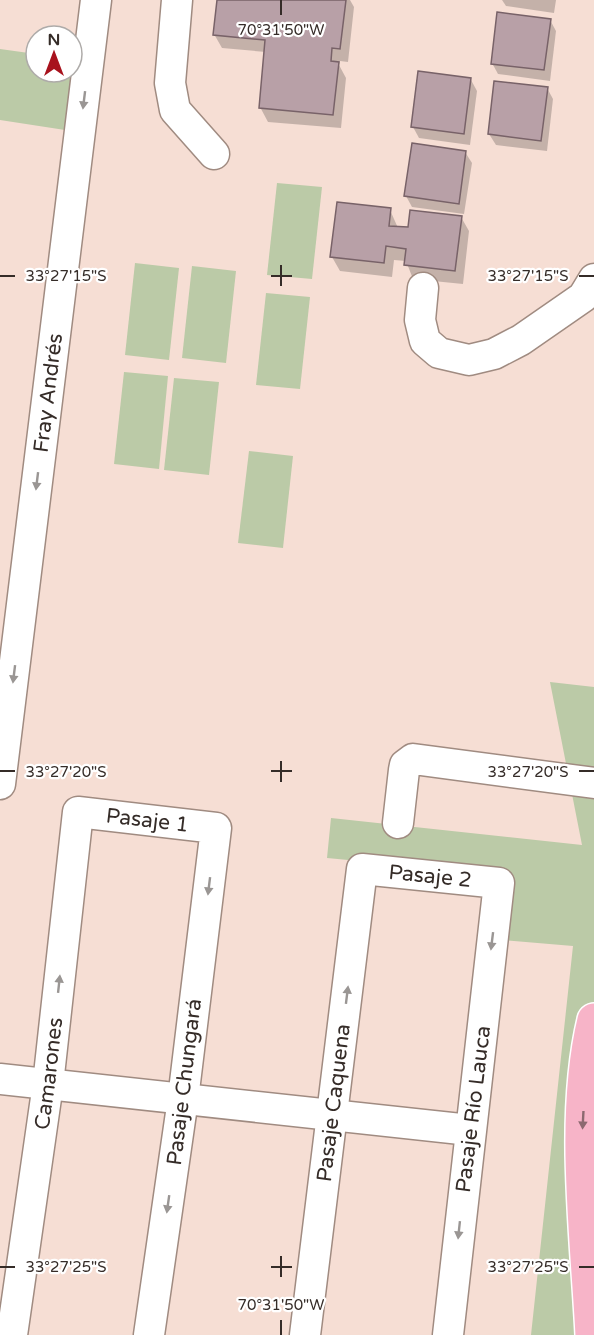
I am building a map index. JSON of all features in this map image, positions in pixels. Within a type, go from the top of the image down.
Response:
[{"type":"main road","points":[[592,1335],[582,1127],[585,1075],[594,1020]]},
{"type":"street","name":"Fray Andrés","points":[[0,784],[96,0]]},
{"type":"street","points":[[177,0],[170,83],[175,110],[214,154]]},
{"type":"street","points":[[423,288],[420,320],[425,341],[439,352],[469,360],[494,354],[521,340],[583,297],[594,279]]},
{"type":"street","points":[[398,823],[405,765],[413,759],[594,783]]},
{"type":"street","name":"Pasaje 1","points":[[78,812],[216,828]]},
{"type":"street","name":"Camarones","points":[[12,1335],[48,1084],[78,812]]},
{"type":"street","name":"Pasaje Chungará","points":[[149,1335],[183,1099],[216,828]]},
{"type":"street","name":"Pasaje 2","points":[[362,869],[499,883]]},
{"type":"street","name":"Pasaje Caquena","points":[[305,1335],[362,869]]},
{"type":"street","name":"Pasaje Río Lauca","points":[[448,1335],[499,883]]},
{"type":"street","points":[[0,1079],[470,1130]]},
{"type":"green space","points":[[0,49],[24,52],[24,84],[72,84],[65,130],[0,120]]},
{"type":"green space","points":[[277,183],[322,187],[312,279],[267,275]]},
{"type":"green space","points":[[135,263],[179,268],[169,360],[125,355]]},
{"type":"green space","points":[[192,266],[236,271],[226,363],[182,358]]},
{"type":"green space","points":[[266,293],[310,297],[300,389],[256,385]]},
{"type":"green space","points":[[124,372],[168,376],[159,469],[114,464]]},
{"type":"green space","points":[[174,378],[219,382],[209,475],[164,470]]},
{"type":"green space","points":[[249,451],[293,456],[283,548],[238,543]]},
{"type":"green space","points":[[550,682],[594,687],[594,1335],[531,1335],[573,946],[502,940],[507,875],[327,858],[331,818],[582,845]]},
{"type":"building","points":[[217,0],[346,0],[340,49],[332,48],[331,61],[339,62],[333,115],[259,108],[265,40],[213,35]]},
{"type":"building","points":[[497,12],[551,19],[544,70],[491,64]]},
{"type":"building","points":[[418,71],[471,78],[464,134],[411,127]]},
{"type":"building","points":[[494,81],[548,87],[541,141],[488,134]]},
{"type":"building","points":[[412,143],[466,151],[459,204],[404,196]]},
{"type":"building","points":[[337,202],[391,208],[389,226],[408,227],[410,210],[462,216],[455,271],[404,265],[406,249],[386,246],[384,263],[330,257]]}]
